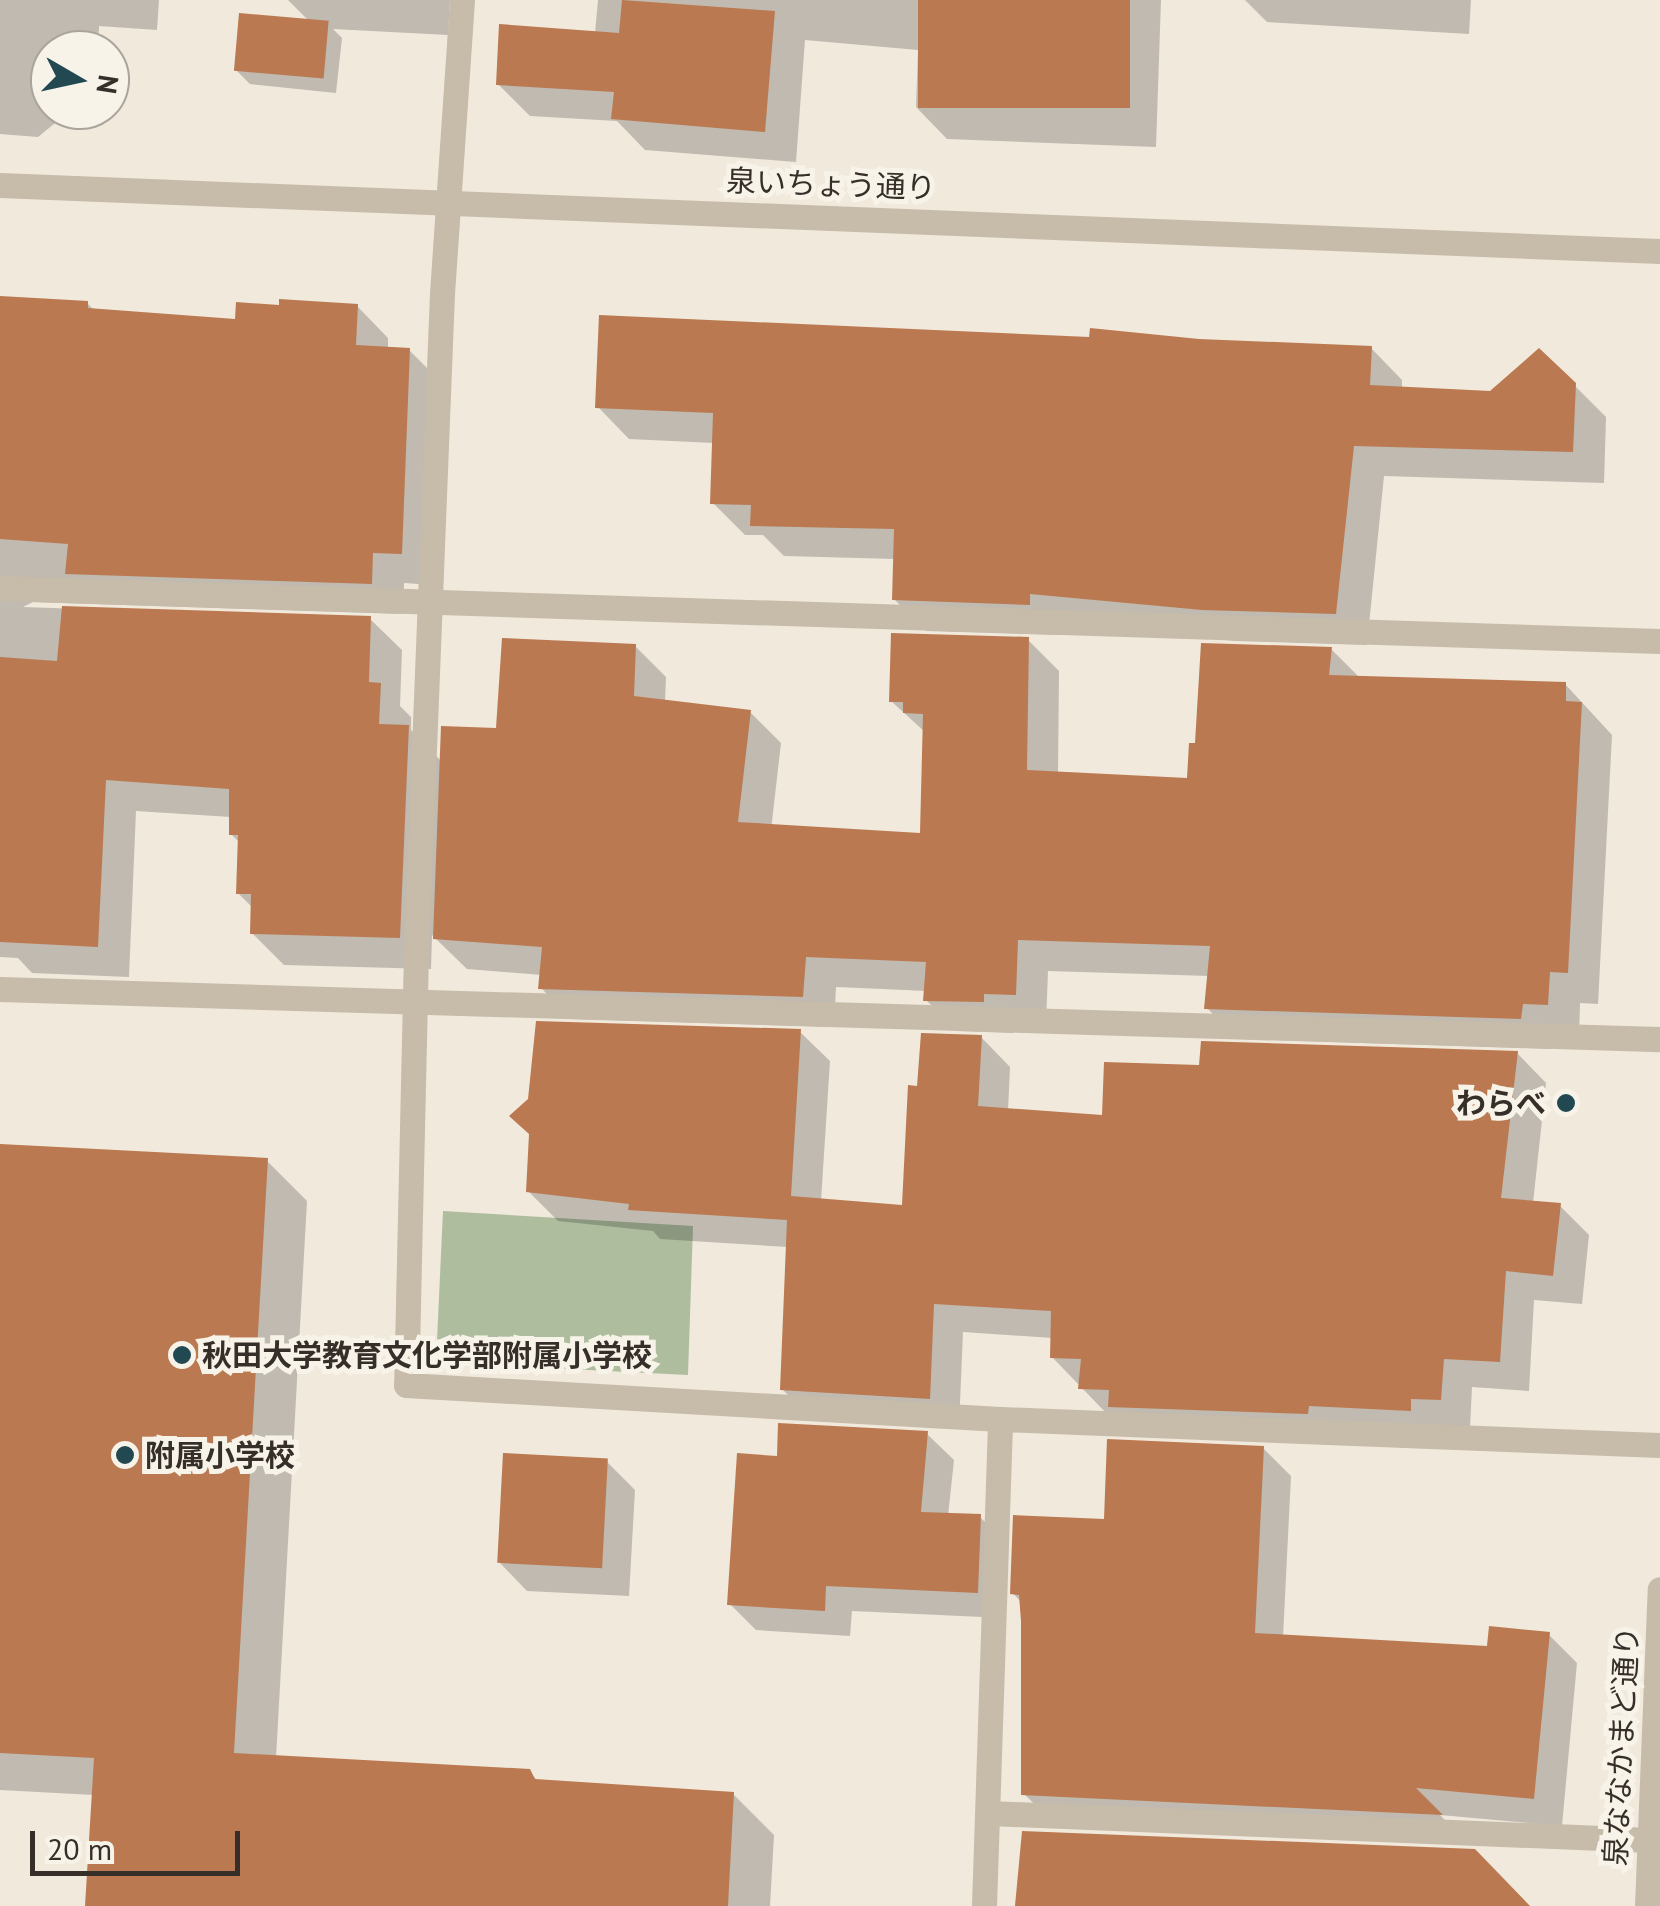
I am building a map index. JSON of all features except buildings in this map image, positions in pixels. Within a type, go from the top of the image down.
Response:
[{"type":"street","points":[[462,0],[432,600],[406,1385],[1000,1419],[1660,1445]]},
{"type":"street","name":"泉いちょう通り","points":[[0,186],[1660,251]]},
{"type":"street","points":[[0,588],[1660,640]]},
{"type":"street","points":[[0,989],[1660,1039]]},
{"type":"street","points":[[984,1906],[1000,1419]]},
{"type":"street","name":"泉ななかまど通り","points":[[1646,1906],[1660,1589]]},
{"type":"street","points":[[988,1813],[1649,1840]]},
{"type":"green space","points":[[443,1211],[693,1226],[688,1375],[469,1364],[437,1341]]},
{"type":"place","name":"わらべ","points":[[1566,1103]]},
{"type":"place","name":"秋田大学教育文化学部附属小学校","points":[[182,1355]]},
{"type":"place","name":"附属小学校","points":[[125,1455]]}]
